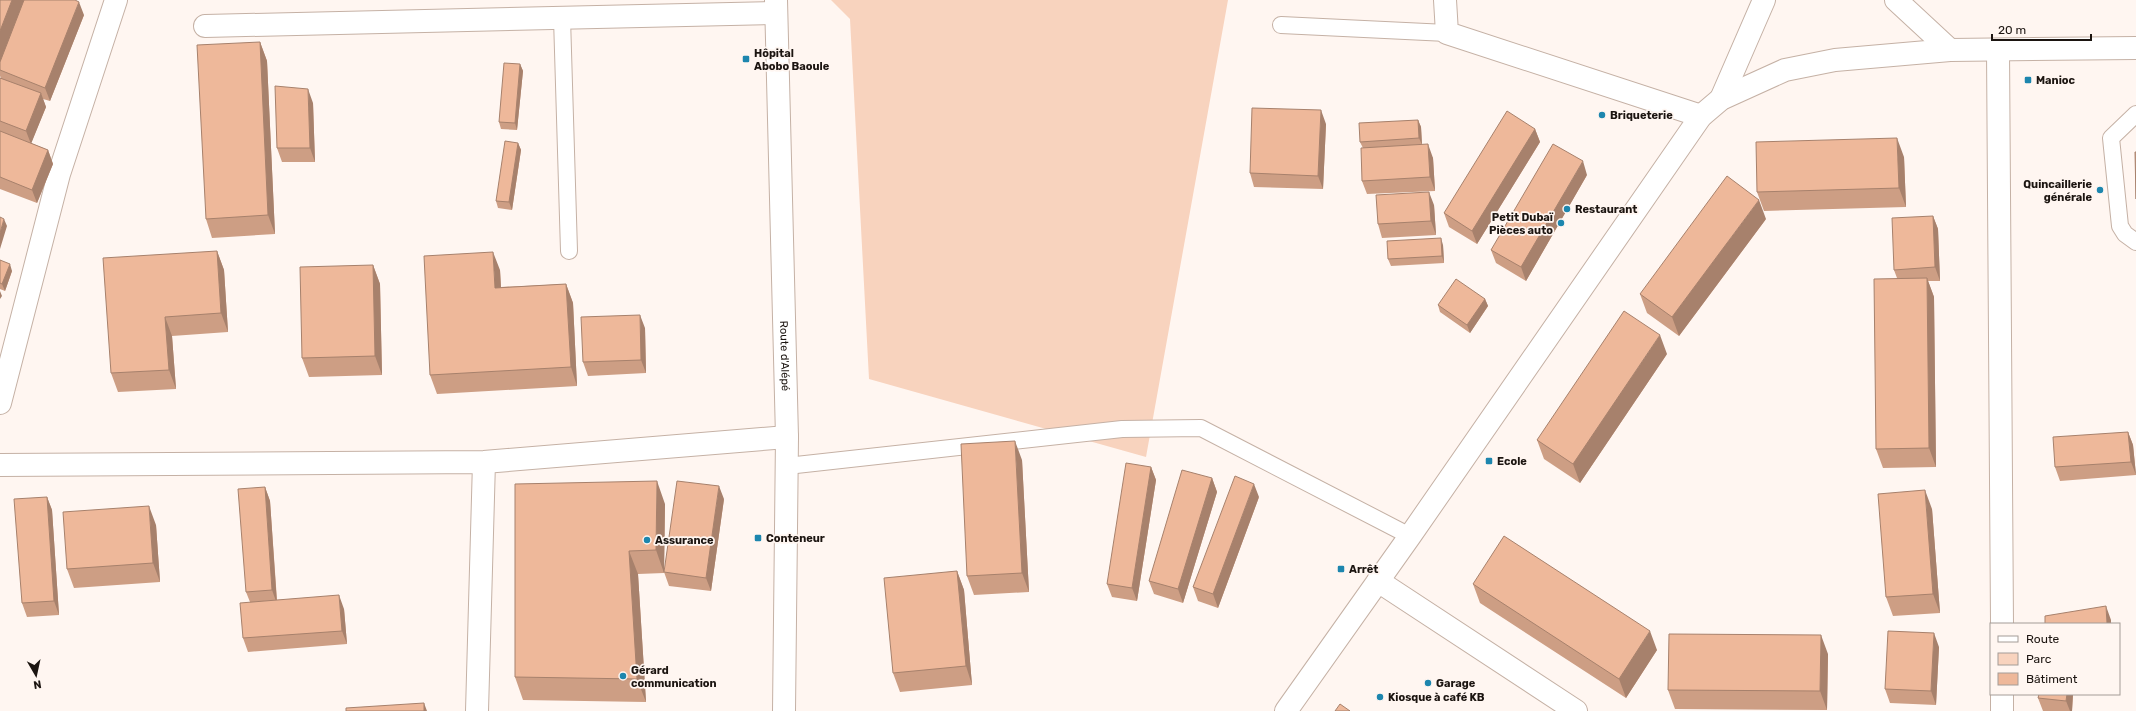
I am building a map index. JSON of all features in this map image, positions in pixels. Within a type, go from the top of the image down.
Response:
[{"type":"street","points":[[0,403],[59,174],[116,0]]},
{"type":"street","points":[[1445,0],[1447,33],[1701,116]]},
{"type":"street","points":[[1721,99],[1764,0]]},
{"type":"street","points":[[1896,0],[1950,50]]},
{"type":"street","points":[[205,26],[562,18],[776,6]]},
{"type":"street","name":"Route d'Alépé","points":[[776,6],[787,437],[784,711]]},
{"type":"street","points":[[1286,711],[1410,536],[1701,116],[1721,99],[1785,70],[1835,60],[1950,50],[2136,48]]},
{"type":"street","points":[[1998,50],[2002,623]]},
{"type":"street","points":[[0,465],[484,462],[787,437]]},
{"type":"street","points":[[477,711],[484,462]]},
{"type":"street","points":[[1378,581],[1576,711]]},
{"type":"street","points":[[2002,695],[2002,711]]},
{"type":"lane","points":[[562,18],[569,251]]},
{"type":"lane","points":[[1281,25],[1447,33]]},
{"type":"lane","points":[[2136,114],[2110,138],[2120,226],[2125,234],[2136,242]]},
{"type":"lane","points":[[787,466],[1122,429],[1202,428],[1410,536]]},
{"type":"green space","points":[[831,0],[1228,0],[1146,457],[869,379],[850,19]]},
{"type":"building","points":[[0,0],[12,0],[0,31]]},
{"type":"building","points":[[24,0],[75,0],[79,2],[45,88],[0,70],[0,62]]},
{"type":"building","points":[[260,42],[268,215],[206,219],[197,45]]},
{"type":"building","points":[[504,63],[520,64],[515,123],[499,122]]},
{"type":"building","points":[[0,78],[41,93],[26,131],[0,121]]},
{"type":"building","points":[[275,86],[308,89],[310,148],[277,148]]},
{"type":"building","points":[[1252,108],[1321,110],[1318,176],[1250,173]]},
{"type":"building","points":[[1507,111],[1535,129],[1472,231],[1444,213]]},
{"type":"building","points":[[1418,120],[1419,138],[1360,142],[1359,123]]},
{"type":"building","points":[[0,131],[48,150],[32,190],[0,177]]},
{"type":"building","points":[[1897,138],[1899,188],[1757,192],[1756,142]]},
{"type":"building","points":[[505,141],[518,143],[509,202],[496,201]]},
{"type":"building","points":[[1428,144],[1430,177],[1362,181],[1361,148]]},
{"type":"building","points":[[1553,144],[1583,161],[1521,267],[1491,250]]},
{"type":"building","points":[[2135,152],[2136,152],[2136,199]]},
{"type":"building","points":[[1727,176],[1759,200],[1672,317],[1640,294]]},
{"type":"building","points":[[1429,192],[1431,221],[1378,224],[1376,195]]},
{"type":"building","points":[[1933,216],[1935,267],[1894,270],[1892,218]]},
{"type":"building","points":[[0,217],[4,219],[0,233]]},
{"type":"building","points":[[1441,238],[1442,256],[1388,259],[1387,241]]},
{"type":"building","points":[[217,251],[221,313],[165,317],[169,370],[111,373],[103,258]]},
{"type":"building","points":[[493,252],[495,288],[566,284],[571,367],[430,375],[424,256]]},
{"type":"building","points":[[0,260],[10,264],[2,284],[0,283]]},
{"type":"building","points":[[373,265],[375,356],[302,358],[300,267]]},
{"type":"building","points":[[1927,278],[1929,448],[1876,449],[1874,279]]},
{"type":"building","points":[[1456,279],[1485,299],[1467,325],[1438,305]]},
{"type":"building","points":[[1624,311],[1660,335],[1573,464],[1537,440]]},
{"type":"building","points":[[640,315],[641,360],[583,362],[581,317]]},
{"type":"building","points":[[2128,432],[2131,462],[2055,467],[2053,437]]},
{"type":"building","points":[[1015,441],[1022,573],[967,576],[961,444]]},
{"type":"building","points":[[1126,463],[1151,467],[1132,588],[1107,584]]},
{"type":"building","points":[[1182,470],[1212,478],[1178,589],[1149,581]]},
{"type":"building","points":[[1235,476],[1254,484],[1213,594],[1193,587]]},
{"type":"building","points":[[657,481],[656,550],[629,551],[637,679],[515,677],[515,484]]},
{"type":"building","points":[[677,481],[719,486],[706,578],[664,572]]},
{"type":"building","points":[[265,487],[272,590],[246,592],[238,489]]},
{"type":"building","points":[[1925,490],[1933,594],[1886,597],[1878,494]]},
{"type":"building","points":[[47,497],[54,601],[22,603],[14,499]]},
{"type":"building","points":[[149,506],[153,563],[67,569],[63,512]]},
{"type":"building","points":[[1504,536],[1650,631],[1619,679],[1473,584]]},
{"type":"building","points":[[957,571],[966,666],[893,673],[884,578]]},
{"type":"building","points":[[339,595],[342,631],[243,638],[240,603]]},
{"type":"building","points":[[2106,606],[2107,623],[2045,623],[2045,616]]},
{"type":"building","points":[[1888,631],[1934,633],[1931,691],[1885,689]]},
{"type":"building","points":[[1669,634],[1821,635],[1820,691],[1668,690]]},
{"type":"building","points":[[2039,695],[2067,695],[2066,701],[2038,698]]},
{"type":"building","points":[[424,703],[424,711],[346,711],[346,708]]},
{"type":"building","points":[[1340,704],[1350,711],[1335,711]]},
{"type":"place","name":"Hôpital Abobo Baoule","points":[[746,59]]},
{"type":"place","name":"Manioc","points":[[2028,80]]},
{"type":"place","name":"Briqueterie","points":[[1602,115]]},
{"type":"place","name":"Quincaillerie générale","points":[[2100,190]]},
{"type":"place","name":"Restaurant","points":[[1567,209]]},
{"type":"place","name":"Petit Dubaï Pièces auto","points":[[1561,223]]},
{"type":"place","name":"Ecole","points":[[1489,461]]},
{"type":"place","name":"Conteneur","points":[[758,538]]},
{"type":"place","name":"Assurance","points":[[647,540]]},
{"type":"place","name":"Arrêt","points":[[1341,569]]},
{"type":"place","name":"Gérard communication","points":[[623,676]]},
{"type":"place","name":"Garage","points":[[1428,683]]},
{"type":"place","name":"Kiosque à café KB","points":[[1380,697]]}]
